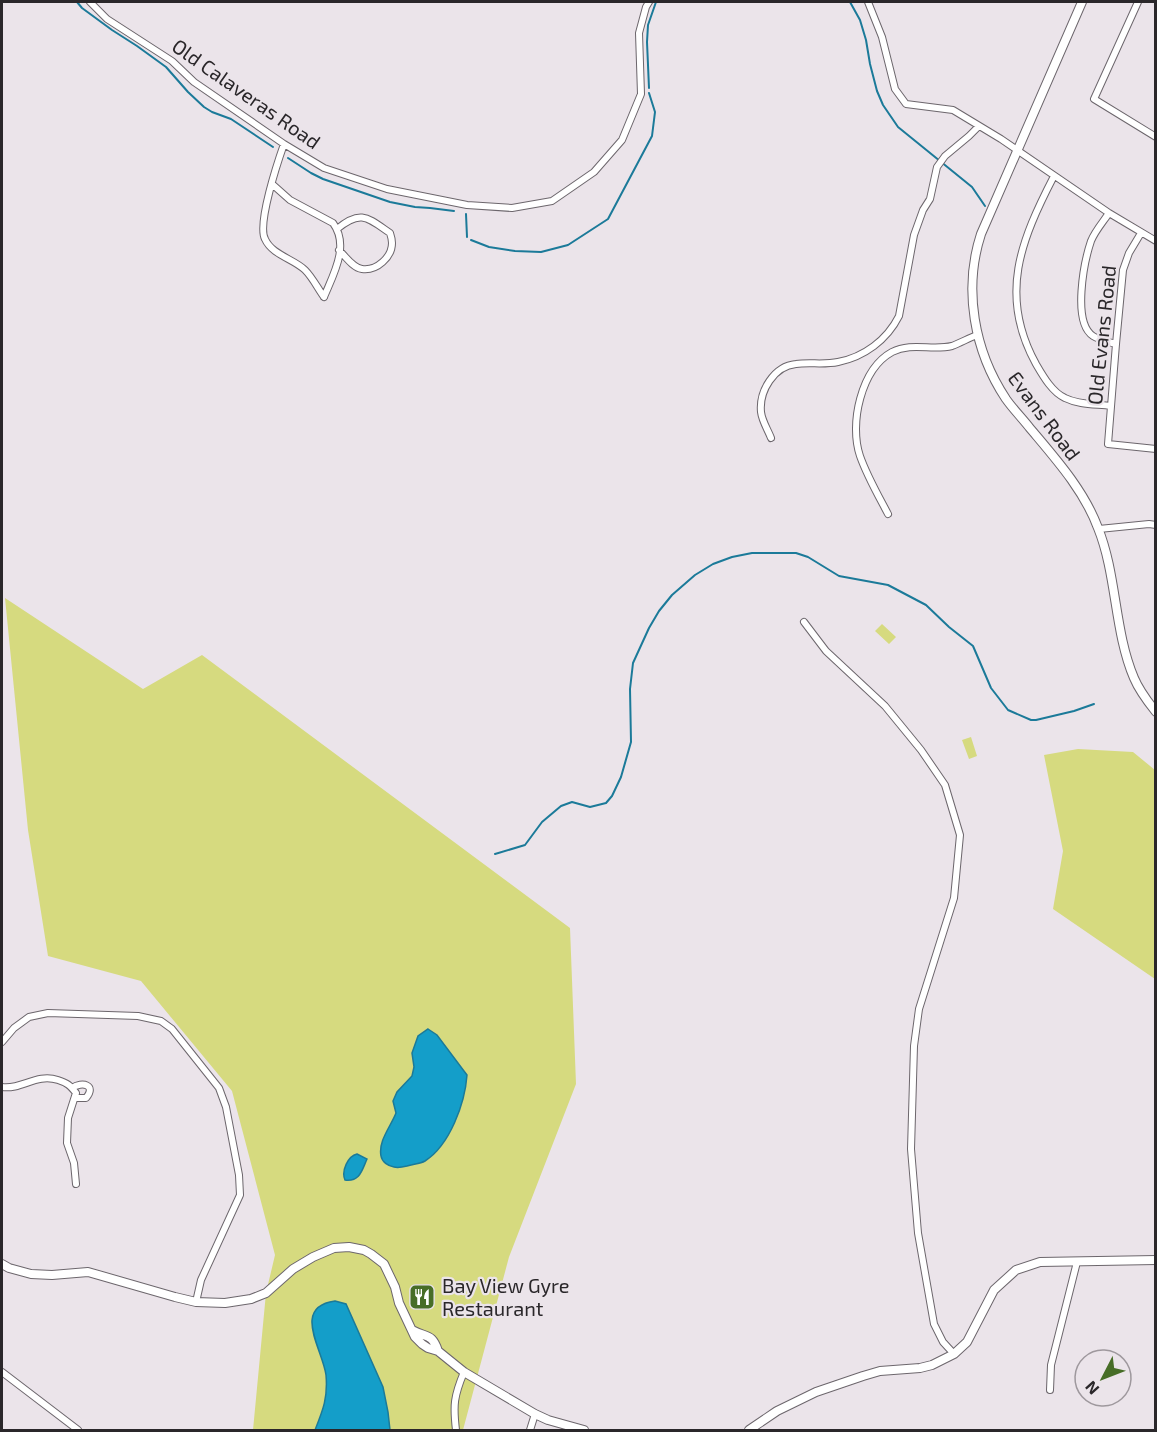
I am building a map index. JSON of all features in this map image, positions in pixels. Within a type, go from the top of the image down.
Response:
[{"type":"street","name":"Old Calaveras Road","points":[[90,2],[107,19],[172,61],[194,82],[284,144],[324,168],[387,189],[467,205],[512,208],[552,201],[594,172],[622,140],[641,94],[639,33],[649,2]]},
{"type":"street","points":[[868,2],[882,37],[895,89],[906,104],[953,110],[1155,241]]},
{"type":"street","name":"Evans Road","points":[[1082,2],[981,234],[973,272],[972,301],[977,335],[996,382],[1007,400],[1068,475],[1086,501],[1099,529],[1129,663],[1134,678],[1154,707]]},
{"type":"street","points":[[1138,2],[1094,99],[1155,137]]},
{"type":"street","points":[[771,438],[761,415],[761,408],[763,395],[773,374],[795,364],[837,362],[856,356],[876,345],[893,328],[899,316],[914,235],[930,199],[939,164],[979,126]]},
{"type":"street","points":[[272,184],[290,200],[333,223],[337,228],[339,261],[324,297],[305,270],[274,251],[265,240],[262,231],[275,168],[284,144]]},
{"type":"street","points":[[1054,176],[1027,232],[1018,263],[1016,294],[1021,330],[1040,372],[1052,388],[1073,402],[1111,406]]},
{"type":"street","points":[[1109,213],[1092,238],[1083,266],[1081,298],[1084,324],[1093,336],[1116,344]]},
{"type":"street","points":[[337,228],[359,216],[371,220],[390,233],[393,244],[388,256],[379,266],[361,269],[339,250]]},
{"type":"street","name":"Old Evans Road","points":[[1141,233],[1129,253],[1123,270],[1108,444],[1155,449]]},
{"type":"street","points":[[888,514],[860,455],[856,425],[858,406],[866,380],[879,363],[892,352],[911,346],[952,346],[977,335]]},
{"type":"street","points":[[1099,529],[1155,525]]},
{"type":"street","points":[[804,622],[826,651],[885,706],[921,750],[945,785],[960,835],[954,898],[919,1009],[914,1046],[911,1149],[918,1233],[934,1324],[943,1342],[954,1354]]},
{"type":"street","points":[[2,1042],[14,1028],[29,1017],[48,1013],[138,1016],[161,1021],[171,1029],[219,1088],[226,1107],[239,1175],[240,1195],[201,1280],[196,1302]]},
{"type":"street","points":[[2,1087],[18,1086],[40,1078],[51,1078],[68,1083],[76,1093],[68,1118],[67,1143],[75,1163],[76,1185]]},
{"type":"street","points":[[72,1088],[77,1084],[83,1084],[90,1089],[90,1094],[86,1098],[75,1098]]},
{"type":"street","points":[[2,1264],[31,1274],[88,1272],[196,1302],[225,1303],[250,1299],[266,1293],[293,1269],[313,1257],[334,1248],[349,1247],[371,1254],[384,1264],[412,1330],[435,1341],[438,1351],[464,1372],[535,1414],[584,1431]]},
{"type":"street","points":[[748,1431],[777,1411],[816,1392],[880,1371],[932,1365],[954,1354],[967,1342],[994,1290],[1016,1270],[1040,1262],[1155,1260]]},
{"type":"street","points":[[1050,1390],[1051,1365],[1077,1262]]},
{"type":"street","points":[[2,1372],[78,1431]]},
{"type":"street","points":[[456,1431],[454,1404],[456,1391],[464,1372]]},
{"type":"street","points":[[530,1431],[535,1414]]},
{"type":"green space","points":[[5,598],[143,689],[202,655],[570,928],[576,1084],[509,1257],[463,1430],[253,1430],[266,1293],[275,1255],[232,1091],[141,981],[48,956],[28,830]]},
{"type":"green space","points":[[882,624],[896,637],[889,644],[875,631]]},
{"type":"green space","points":[[971,737],[977,756],[969,759],[962,740]]},
{"type":"green space","points":[[1078,749],[1133,752],[1155,770],[1155,979],[1053,909],[1063,851],[1044,755]]},
{"type":"water","points":[[428,1029],[437,1035],[467,1075],[466,1086],[455,1122],[442,1145],[421,1163],[396,1167],[386,1163],[382,1158],[381,1145],[396,1113],[393,1101],[397,1092],[412,1076],[414,1067],[412,1053],[418,1036]]},
{"type":"water","points":[[357,1154],[367,1159],[364,1167],[357,1177],[345,1180],[346,1164]]},
{"type":"water","points":[[335,1301],[346,1304],[383,1387],[390,1430],[315,1430],[324,1404],[326,1375],[312,1320],[315,1312],[322,1305]]},
{"type":"waterway","points":[[77,2],[112,30],[166,67],[204,107],[231,119],[273,147]]},
{"type":"waterway","points":[[649,88],[648,25],[656,2]]},
{"type":"waterway","points":[[850,2],[860,20],[877,91],[883,105],[898,127],[972,187],[985,206]]},
{"type":"waterway","points":[[471,240],[489,247],[541,252],[568,245],[608,219],[652,136],[655,112],[649,93]]},
{"type":"waterway","points":[[288,158],[323,179],[390,202],[454,211]]},
{"type":"waterway","points":[[466,214],[467,237]]},
{"type":"waterway","points":[[495,854],[525,845],[542,822],[561,806],[572,802],[590,807],[606,803],[612,796],[621,777],[631,742],[630,689],[633,663],[649,628],[672,595],[695,575],[713,564],[732,557],[752,553],[796,553],[808,557],[839,576],[888,585],[926,605],[973,646],[991,688],[1008,710],[1031,720],[1074,711],[1094,704]]},
{"type":"place","name":"Bay View Gyre Restaurant","points":[[422,1297]]}]
